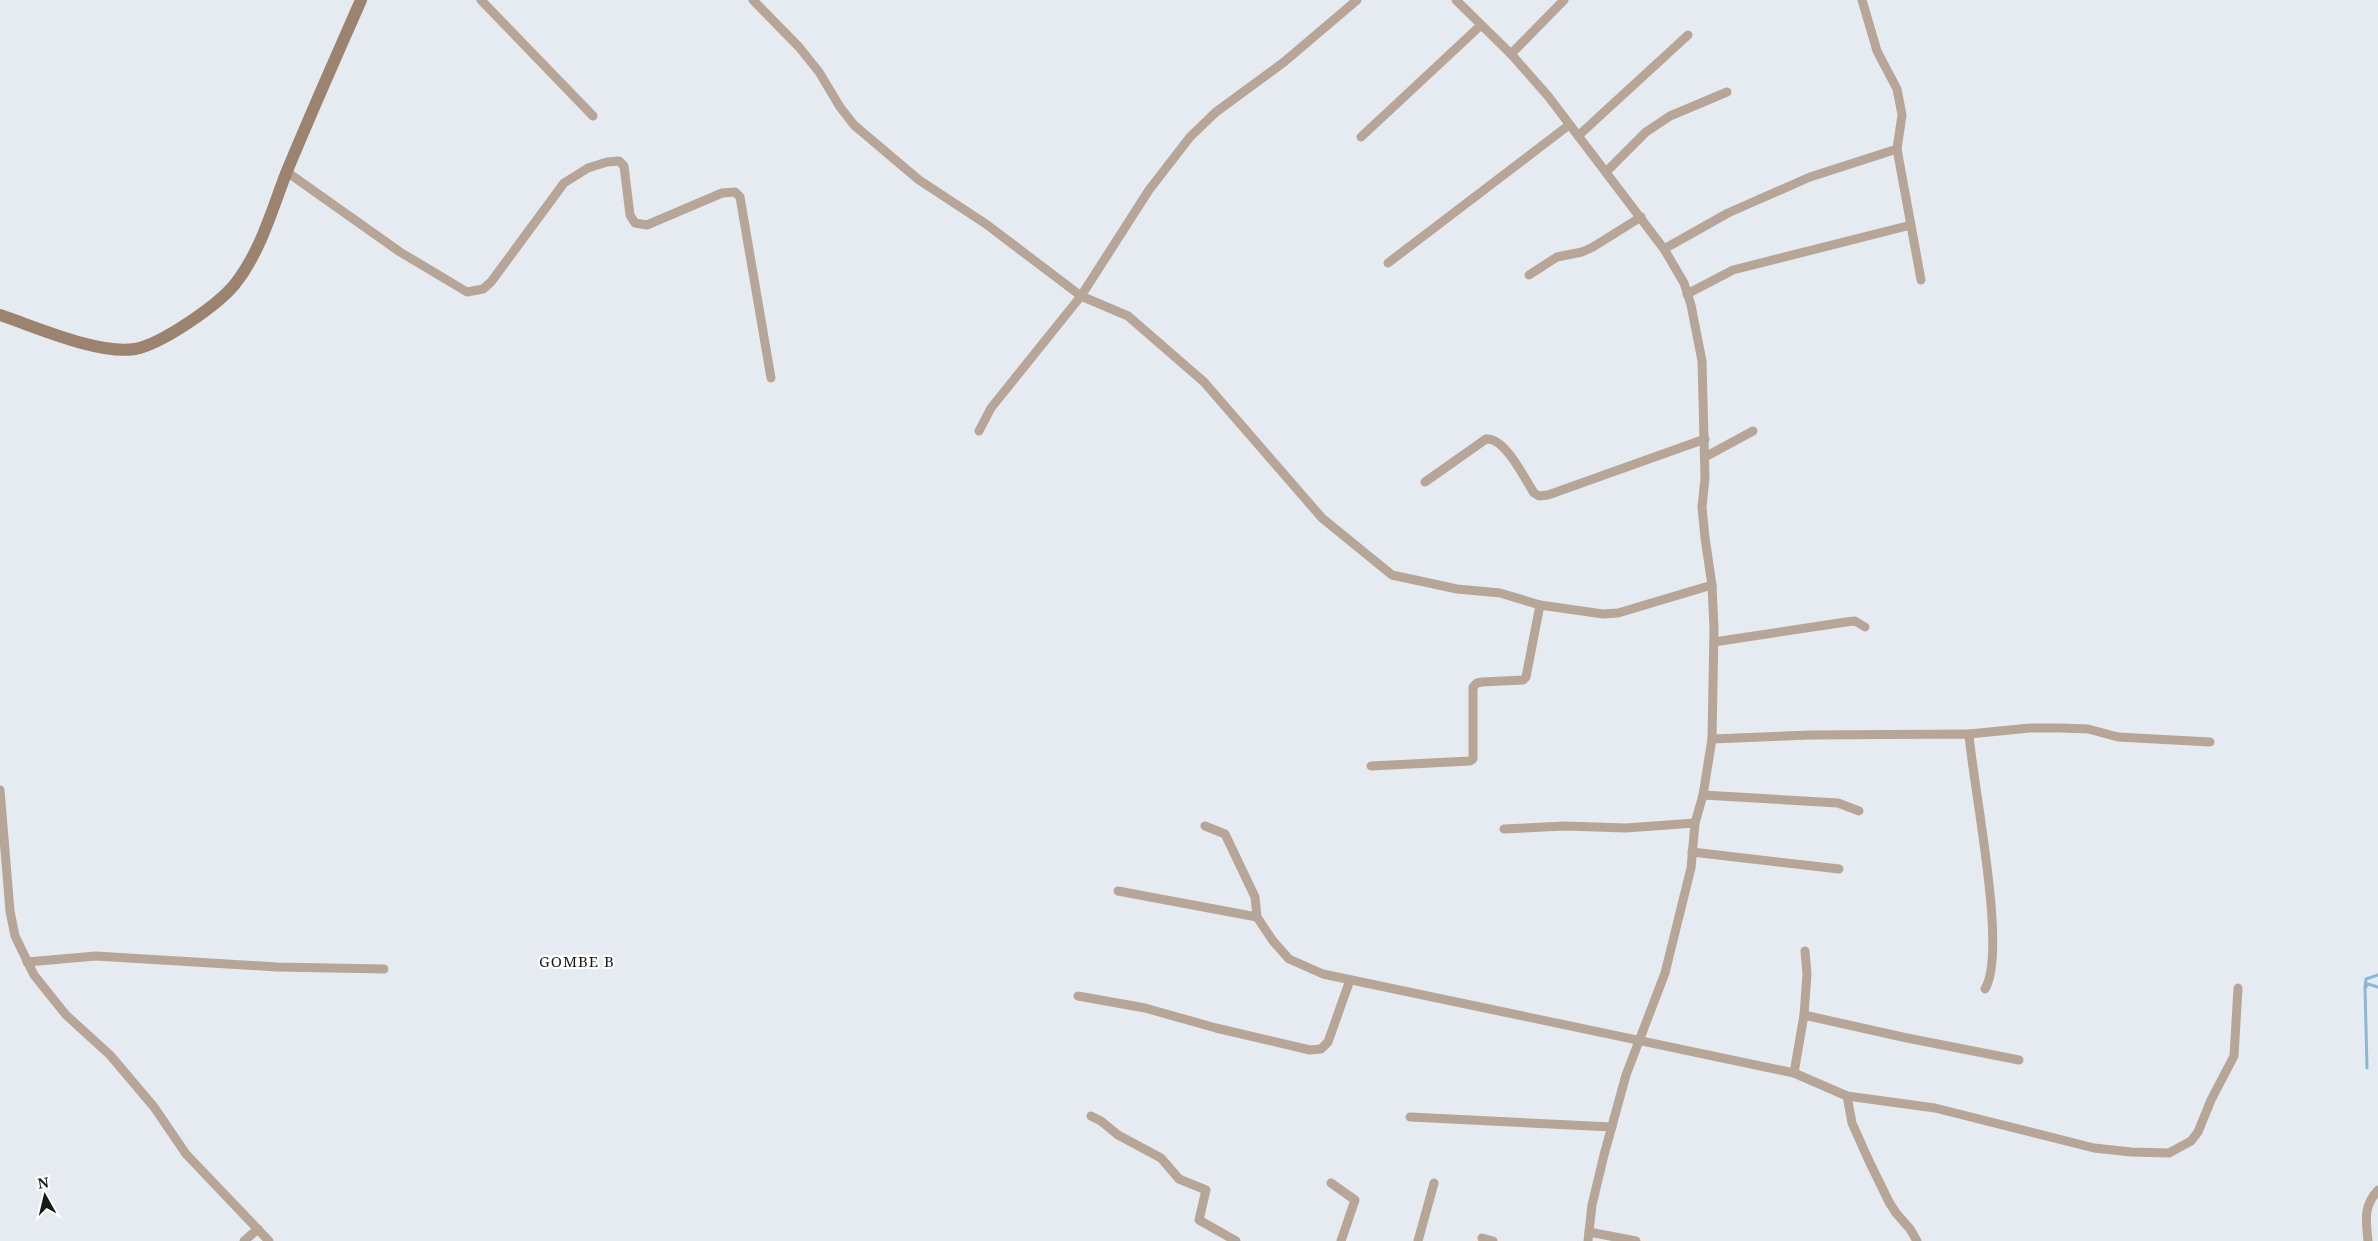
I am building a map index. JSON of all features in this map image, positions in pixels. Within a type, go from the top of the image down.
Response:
[{"type":"street","points":[[0,316],[80,342],[113,350],[134,349],[153,344],[216,304],[235,284],[253,257],[287,172],[361,0]]},
{"type":"street","points":[[481,0],[593,116]]},
{"type":"street","points":[[753,0],[799,47],[819,72],[840,107],[860,131],[919,180],[986,224],[1081,296],[1128,316],[1204,382],[1322,518],[1392,575],[1457,589],[1500,594],[1540,605],[1603,614],[1618,613],[1712,584]]},
{"type":"street","points":[[979,431],[990,408],[1081,296],[1149,190],[1190,137],[1216,112],[1284,62],[1357,0]]},
{"type":"street","points":[[1456,0],[1480,26],[1511,54],[1548,96],[1607,171],[1664,249],[1674,264],[1688,294],[1702,360],[1705,439],[1702,506],[1704,538],[1712,584],[1714,642],[1712,739],[1703,795],[1695,823],[1691,868],[1665,973],[1626,1075],[1592,1204],[1588,1236],[1636,1241]]},
{"type":"street","points":[[1511,54],[1564,0]]},
{"type":"street","points":[[1862,0],[1878,51],[1897,89],[1902,115],[1897,149],[1921,280]]},
{"type":"street","points":[[1361,137],[1480,26]]},
{"type":"street","points":[[1578,136],[1688,35]]},
{"type":"street","points":[[1607,171],[1646,132],[1670,116],[1727,92]]},
{"type":"street","points":[[1388,264],[1569,125]]},
{"type":"street","points":[[1664,249],[1728,213],[1810,177],[1897,149]]},
{"type":"street","points":[[287,172],[400,252],[467,292],[483,289],[491,282],[564,183],[588,168],[607,162],[620,161],[624,166],[630,215],[635,223],[647,225],[722,193],[735,192],[740,197],[771,378]]},
{"type":"street","points":[[1530,275],[1557,257],[1582,252],[1593,247],[1641,217]]},
{"type":"street","points":[[1688,294],[1733,270],[1911,225]]},
{"type":"street","points":[[1705,457],[1753,431]]},
{"type":"street","points":[[1425,482],[1486,439],[1492,438],[1502,444],[1534,492],[1539,496],[1548,495],[1705,439]]},
{"type":"street","points":[[1371,766],[1470,762],[1473,759],[1473,687],[1476,683],[1523,680],[1526,677],[1540,605]]},
{"type":"street","points":[[1714,642],[1846,622],[1861,623],[1865,627]]},
{"type":"street","points":[[1712,739],[1811,735],[1969,734],[2030,728],[2059,728],[2088,729],[2118,737],[2210,742]]},
{"type":"street","points":[[1969,734],[1993,921],[1992,960],[1989,983],[1985,989]]},
{"type":"street","points":[[0,790],[10,911],[15,936],[27,962],[66,1015],[110,1055],[154,1107],[186,1154],[269,1241]]},
{"type":"street","points":[[1703,795],[1838,803],[1859,811]]},
{"type":"street","points":[[1504,829],[1565,826],[1626,828],[1695,823]]},
{"type":"street","points":[[1205,826],[1225,834],[1255,897],[1257,917],[1273,942],[1289,959],[1323,974],[1794,1073],[1847,1096],[1935,1108],[2094,1148],[2131,1152],[2169,1153],[2191,1141],[2198,1132],[2211,1100],[2234,1056],[2238,988]]},
{"type":"street","points":[[1692,852],[1839,869]]},
{"type":"street","points":[[1118,891],[1257,917]]},
{"type":"street","points":[[1794,1073],[1804,1015],[1807,974],[1805,951]]},
{"type":"street","points":[[27,962],[96,956],[277,967],[384,969]]},
{"type":"street","points":[[1078,996],[1145,1008],[1216,1028],[1310,1050],[1321,1049],[1328,1042],[1350,980]]},
{"type":"street","points":[[1804,1015],[2019,1060]]},
{"type":"street","points":[[1847,1096],[1852,1123],[1869,1161],[1892,1208],[1910,1228],[1917,1241]]},
{"type":"street","points":[[1091,1116],[1101,1121],[1118,1135],[1161,1158],[1179,1179],[1206,1190],[1199,1220],[1236,1241]]},
{"type":"street","points":[[1410,1117],[1612,1127]]},
{"type":"street","points":[[1331,1183],[1355,1200],[1341,1241]]},
{"type":"street","points":[[1418,1241],[1434,1183]]},
{"type":"street","points":[[2368,1241],[2366,1220],[2368,1201],[2378,1190]]},
{"type":"street","points":[[244,1241],[258,1229]]},
{"type":"street","points":[[1482,1238],[1493,1241]]},
{"type":"waterway","points":[[2365,987],[2366,979],[2378,975]]},
{"type":"waterway","points":[[2367,1068],[2365,988],[2368,984],[2378,987]]},
{"type":"district","name":"GOMBE B","points":[[577,961]]}]
